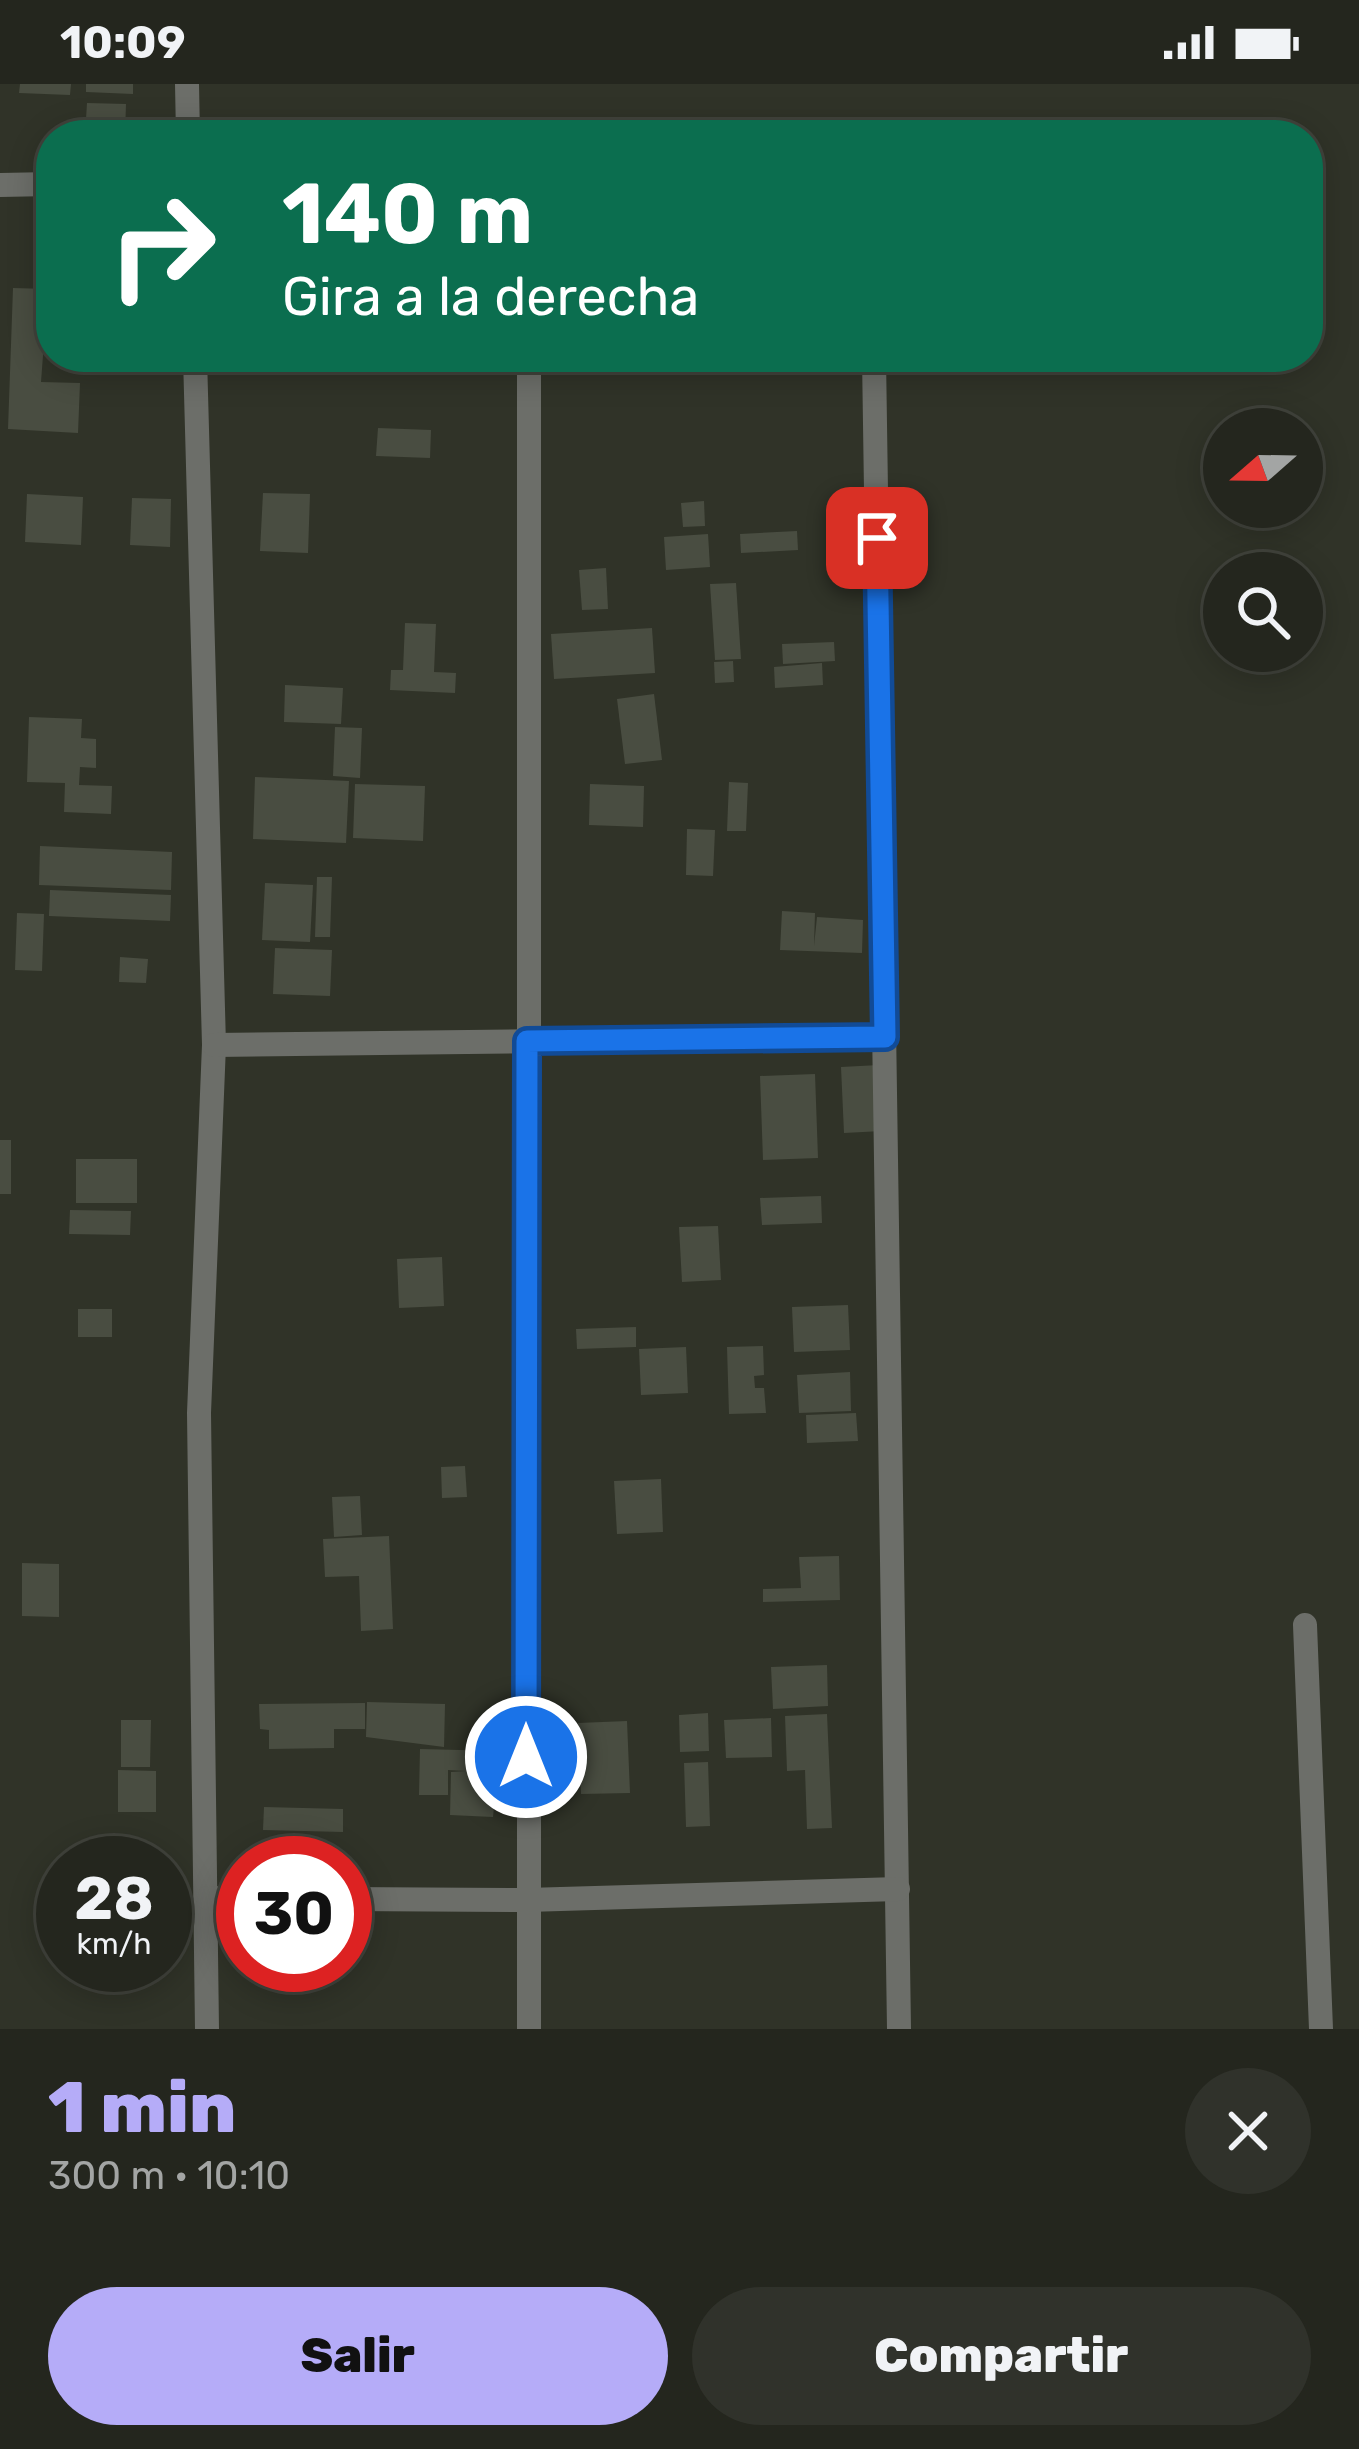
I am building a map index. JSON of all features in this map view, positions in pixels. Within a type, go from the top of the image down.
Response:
[{"type":"street","points":[[187,84],[188,120]]},
{"type":"street","points":[[0,185],[36,184]]},
{"type":"street","points":[[195,372],[214,1045],[199,1413],[207,2029]]},
{"type":"street","points":[[529,372],[529,2029]]},
{"type":"street","points":[[874,372],[899,2029]]},
{"type":"street","points":[[214,1045],[885,1037]]},
{"type":"street","points":[[1305,1624],[1321,2029]]},
{"type":"street","points":[[372,1899],[526,1900],[898,1889]]},
{"type":"street","points":[[208,1898],[216,1898]]},
{"type":"building","points":[[20,84],[71,84],[70,95],[19,93]]},
{"type":"building","points":[[86,84],[133,84],[133,94],[86,92]]},
{"type":"building","points":[[87,103],[126,104],[125,120],[86,120]]},
{"type":"building","points":[[13,288],[36,289],[36,372],[42,372],[41,382],[80,383],[78,433],[8,429]]},
{"type":"building","points":[[378,428],[431,430],[430,458],[376,456]]},
{"type":"building","points":[[263,493],[310,494],[308,553],[260,551]]},
{"type":"building","points":[[27,494],[83,497],[81,545],[25,542]]},
{"type":"building","points":[[132,498],[171,499],[170,547],[130,545]]},
{"type":"building","points":[[704,501],[705,526],[683,527],[681,503]]},
{"type":"building","points":[[797,531],[798,550],[741,553],[740,534]]},
{"type":"building","points":[[708,534],[710,567],[666,570],[664,537]]},
{"type":"building","points":[[606,568],[608,609],[582,610],[579,570]]},
{"type":"building","points":[[736,583],[741,659],[715,660],[710,584]]},
{"type":"building","points":[[405,623],[436,624],[434,672],[456,673],[455,693],[390,690],[391,670],[403,670]]},
{"type":"building","points":[[652,628],[655,673],[554,679],[551,634]]},
{"type":"building","points":[[834,642],[835,661],[783,664],[782,644]]},
{"type":"building","points":[[733,661],[734,682],[715,683],[714,662]]},
{"type":"building","points":[[822,663],[823,685],[775,688],[774,667]]},
{"type":"building","points":[[285,685],[343,688],[341,724],[284,722]]},
{"type":"building","points":[[654,694],[662,760],[625,764],[617,699]]},
{"type":"building","points":[[29,717],[82,719],[81,738],[96,739],[96,768],[80,767],[79,785],[112,786],[111,814],[64,812],[65,783],[27,782]]},
{"type":"building","points":[[335,727],[362,728],[360,778],[333,776]]},
{"type":"building","points":[[255,777],[349,781],[346,843],[253,839]]},
{"type":"building","points":[[729,782],[748,783],[746,831],[727,831]]},
{"type":"building","points":[[355,784],[425,786],[423,841],[353,838]]},
{"type":"building","points":[[590,784],[644,786],[643,827],[589,825]]},
{"type":"building","points":[[687,829],[715,830],[713,876],[686,875]]},
{"type":"building","points":[[40,846],[172,852],[171,890],[39,885]]},
{"type":"building","points":[[317,877],[332,877],[330,937],[315,937]]},
{"type":"building","points":[[265,883],[313,885],[310,942],[262,940]]},
{"type":"building","points":[[50,890],[171,895],[170,921],[49,916]]},
{"type":"building","points":[[782,911],[815,913],[814,946],[817,917],[863,920],[862,953],[780,950]]},
{"type":"building","points":[[17,913],[44,914],[42,971],[15,970]]},
{"type":"building","points":[[275,948],[332,950],[330,996],[273,994]]},
{"type":"building","points":[[120,957],[148,959],[146,983],[119,982]]},
{"type":"building","points":[[879,1065],[882,1131],[844,1133],[841,1067]]},
{"type":"building","points":[[815,1074],[818,1158],[763,1160],[760,1076]]},
{"type":"building","points":[[0,1140],[11,1140],[11,1194],[0,1194]]},
{"type":"building","points":[[76,1159],[137,1159],[137,1203],[76,1203]]},
{"type":"building","points":[[821,1196],[822,1223],[762,1225],[760,1198]]},
{"type":"building","points":[[70,1210],[131,1211],[130,1235],[69,1234]]},
{"type":"building","points":[[718,1226],[721,1280],[682,1282],[679,1227]]},
{"type":"building","points":[[442,1257],[444,1306],[399,1308],[397,1259]]},
{"type":"building","points":[[848,1305],[850,1350],[794,1352],[792,1307]]},
{"type":"building","points":[[78,1309],[112,1309],[112,1337],[78,1337]]},
{"type":"building","points":[[636,1327],[636,1347],[577,1349],[576,1329]]},
{"type":"building","points":[[763,1346],[764,1375],[754,1376],[755,1388],[764,1388],[766,1413],[729,1414],[727,1347]]},
{"type":"building","points":[[686,1347],[688,1393],[641,1395],[639,1349]]},
{"type":"building","points":[[850,1372],[851,1411],[799,1413],[797,1375]]},
{"type":"building","points":[[856,1413],[858,1441],[807,1443],[806,1415]]},
{"type":"building","points":[[465,1466],[467,1497],[442,1498],[441,1467]]},
{"type":"building","points":[[661,1479],[663,1532],[617,1534],[614,1481]]},
{"type":"building","points":[[360,1496],[362,1535],[334,1537],[332,1497]]},
{"type":"building","points":[[389,1536],[393,1629],[361,1631],[359,1576],[325,1577],[323,1539]]},
{"type":"building","points":[[839,1556],[840,1600],[763,1602],[763,1589],[801,1588],[799,1557]]},
{"type":"building","points":[[22,1563],[59,1564],[59,1617],[22,1616]]},
{"type":"building","points":[[827,1665],[828,1706],[773,1709],[771,1667]]},
{"type":"building","points":[[367,1702],[445,1704],[444,1747],[366,1737]]},
{"type":"building","points":[[365,1703],[365,1729],[334,1729],[334,1748],[269,1749],[269,1730],[260,1729],[259,1704]]},
{"type":"building","points":[[708,1713],[709,1751],[680,1752],[679,1715]]},
{"type":"building","points":[[827,1714],[832,1828],[807,1829],[805,1770],[787,1771],[785,1716]]},
{"type":"building","points":[[771,1718],[772,1757],[726,1758],[724,1720]]},
{"type":"building","points":[[121,1720],[151,1720],[150,1767],[121,1767]]},
{"type":"building","points":[[627,1721],[630,1793],[581,1794],[578,1723]]},
{"type":"building","points":[[420,1749],[500,1751],[493,1817],[450,1815],[451,1772],[466,1771],[448,1770],[448,1795],[419,1795]]},
{"type":"building","points":[[708,1762],[710,1826],[686,1827],[684,1763]]},
{"type":"building","points":[[118,1770],[156,1771],[156,1812],[118,1812]]},
{"type":"building","points":[[264,1807],[343,1809],[343,1832],[263,1830]]},
{"type":"route","points":[[526,1757],[527,1041],[885,1037],[877,538]]}]
